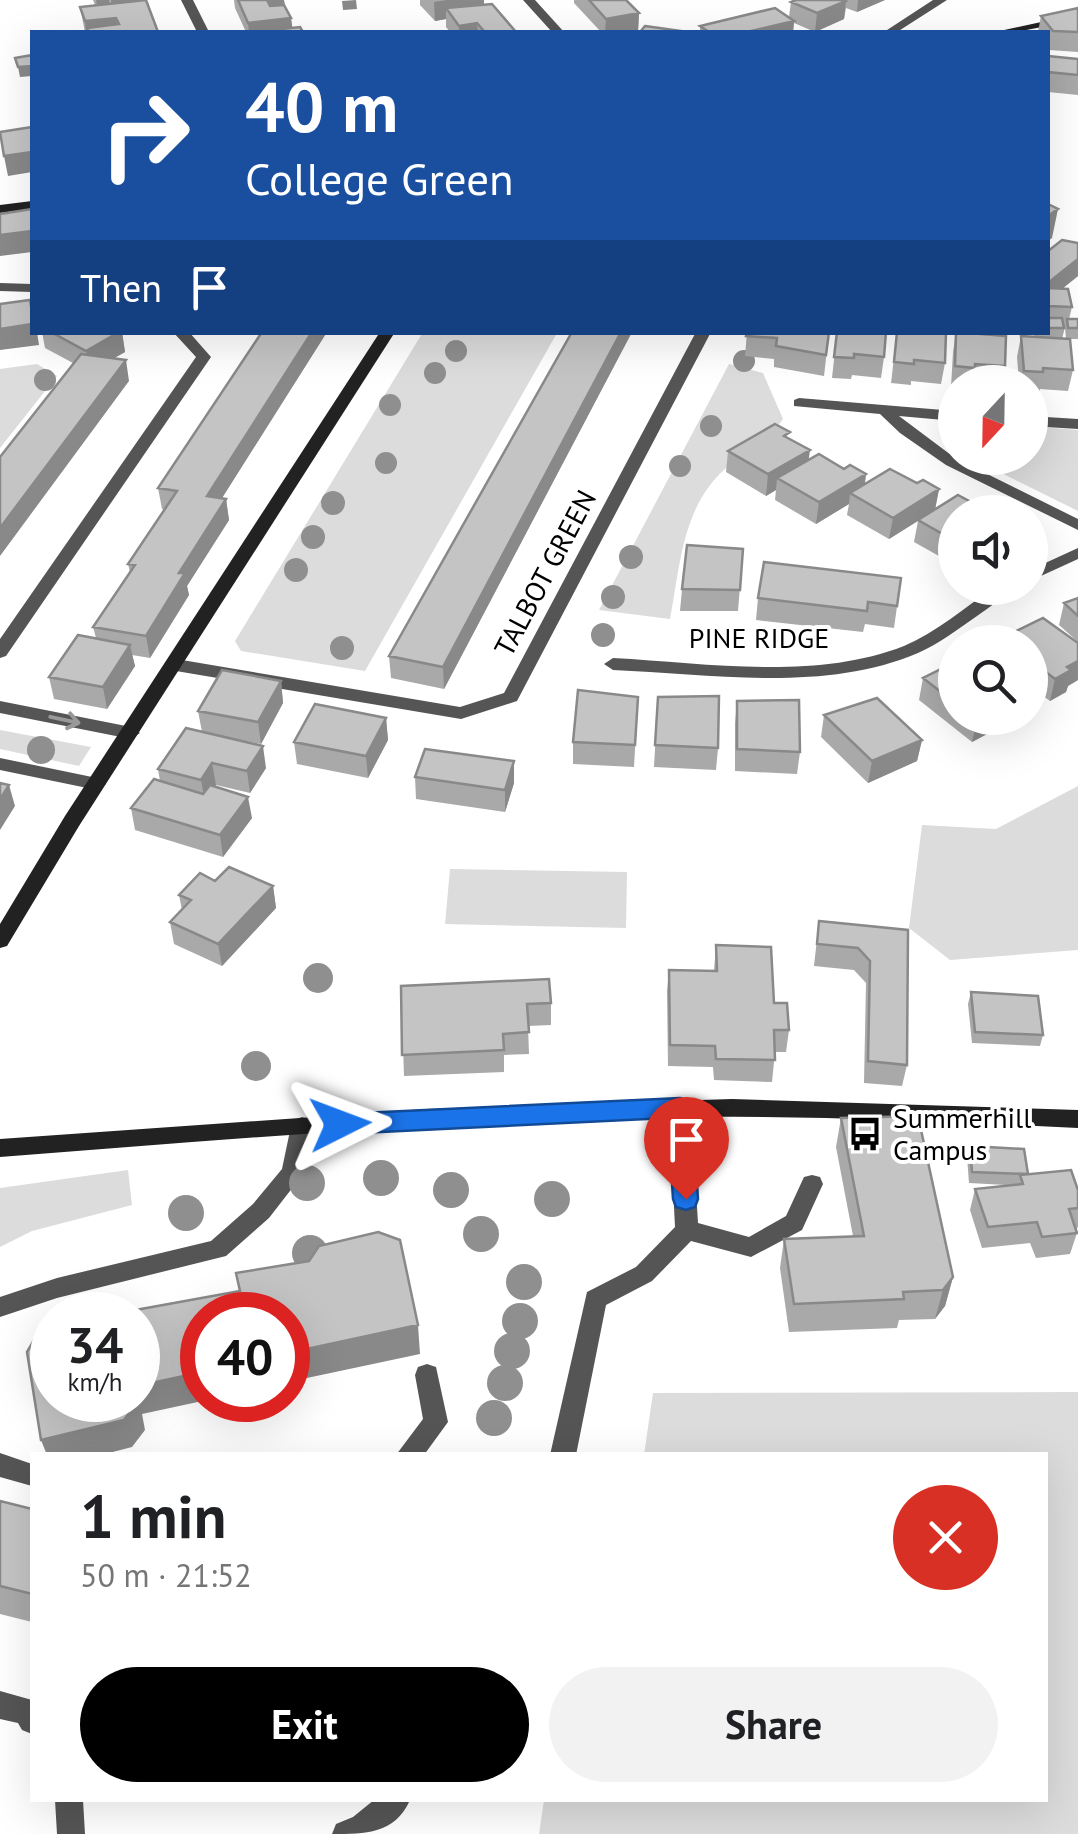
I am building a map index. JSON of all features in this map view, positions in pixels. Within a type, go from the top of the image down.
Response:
[{"type":"street","points":[[188,0],[201,30]]},
{"type":"street","points":[[528,0],[556,30]]},
{"type":"street","points":[[893,30],[941,0]]},
{"type":"street","points":[[1011,30],[1078,17]]},
{"type":"street","points":[[0,209],[30,205]]},
{"type":"street","points":[[0,287],[30,288]]},
{"type":"street","points":[[0,652],[204,357],[183,335]]},
{"type":"street","points":[[0,940],[386,335]]},
{"type":"street","name":"TALBOT GREEN","points":[[176,664],[461,713],[510,696],[702,335]]},
{"type":"street","points":[[798,402],[938,415]]},
{"type":"street","points":[[886,412],[905,432],[935,450],[1078,525]]},
{"type":"street","points":[[1048,422],[1078,424]]},
{"type":"street","points":[[1048,568],[1078,554]]},
{"type":"street","name":"PINE RIDGE","points":[[613,664],[802,670],[864,664],[912,648],[979,605]]},
{"type":"street","points":[[0,707],[130,733]]},
{"type":"street","points":[[0,764],[97,784]]},
{"type":"street","points":[[564,1452],[595,1299],[644,1274],[688,1230],[680,1108]]},
{"type":"street","points":[[0,1148],[302,1126],[680,1108],[902,1110],[1078,1119]]},
{"type":"street","points":[[0,1307],[57,1288],[218,1248],[261,1211],[292,1172],[302,1126]]},
{"type":"street","points":[[688,1230],[751,1248],[794,1223],[812,1184]]},
{"type":"street","points":[[411,1452],[436,1422],[427,1375]]},
{"type":"street","points":[[0,1465],[30,1474]]},
{"type":"street","points":[[0,1704],[27,1711],[30,1716]]},
{"type":"street","points":[[69,1802],[72,1834]]},
{"type":"street","points":[[346,1834],[362,1828],[394,1802]]},
{"type":"shaded area","points":[[421,335],[556,335],[365,671],[241,651],[235,641]]},
{"type":"shaded area","points":[[37,364],[57,376],[0,448],[0,369]]},
{"type":"shaded area","points":[[729,364],[763,373],[783,419],[762,443],[725,469],[700,501],[685,539],[670,619],[599,610]]},
{"type":"shaded area","points":[[1048,428],[1078,430],[1078,511],[1005,475],[1048,475]]},
{"type":"shaded area","points":[[0,730],[91,747],[79,766],[0,749]]},
{"type":"shaded area","points":[[1078,786],[1078,950],[950,960],[909,928],[922,825],[996,829]]},
{"type":"shaded area","points":[[450,869],[627,872],[626,928],[445,924]]},
{"type":"shaded area","points":[[128,1170],[132,1205],[32,1231],[0,1247],[0,1188]]},
{"type":"shaded area","points":[[1078,1392],[1078,1834],[539,1834],[544,1802],[1048,1802],[1048,1452],[644,1452],[653,1393]]},
{"type":"building","points":[[146,0],[157,30],[88,30],[119,24],[116,18],[85,21],[80,7]]},
{"type":"building","points":[[238,0],[267,0],[270,6],[284,5],[291,18],[248,23]]},
{"type":"building","points":[[589,0],[626,0],[639,13],[606,19]]},
{"type":"building","points":[[846,1],[817,13],[791,2]]},
{"type":"building","points":[[492,4],[514,30],[483,30],[477,23],[459,26],[446,8]]},
{"type":"building","points":[[775,8],[794,21],[756,30],[706,30],[700,26]]},
{"type":"building","points":[[1078,8],[1078,32],[1053,31],[1041,16]]},
{"type":"building","points":[[645,26],[674,30],[642,30]]},
{"type":"building","points":[[30,55],[30,66],[18,67],[15,58]]},
{"type":"building","points":[[1050,56],[1078,59],[1078,75],[1050,72]]},
{"type":"building","points":[[30,127],[30,152],[4,156],[0,132]]},
{"type":"building","points":[[30,209],[30,231],[0,235],[0,214]]},
{"type":"building","points":[[1062,240],[1078,243],[1078,259],[1050,281],[1050,249]]},
{"type":"building","points":[[1050,288],[1068,289],[1072,307],[1050,306]]},
{"type":"building","points":[[30,300],[30,324],[0,329],[0,304]]},
{"type":"building","points":[[1050,318],[1062,318],[1064,328],[1050,328]]},
{"type":"building","points":[[1067,319],[1078,319],[1078,328],[1068,328]]},
{"type":"building","points":[[57,335],[114,335],[86,351]]},
{"type":"building","points":[[260,335],[310,335],[207,496],[226,499],[179,573],[185,573],[146,636],[93,627],[135,565],[128,564],[177,491],[158,488]]},
{"type":"building","points":[[570,335],[619,335],[443,667],[389,656]]},
{"type":"building","points":[[829,335],[826,355],[776,346],[777,338],[746,336]]},
{"type":"building","points":[[837,335],[886,335],[884,357],[834,357]]},
{"type":"building","points":[[897,335],[946,335],[945,363],[894,362]]},
{"type":"building","points":[[956,335],[1006,336],[1005,365],[955,365]]},
{"type":"building","points":[[1021,336],[1070,339],[1073,370],[1023,365]]},
{"type":"building","points":[[81,354],[126,360],[0,528],[0,457]]},
{"type":"building","points":[[775,424],[790,432],[784,436],[810,450],[768,474],[728,451]]},
{"type":"building","points":[[819,454],[844,469],[850,465],[866,474],[819,502],[777,478]]},
{"type":"building","points":[[890,469],[939,489],[893,518],[850,493]]},
{"type":"building","points":[[938,508],[938,531],[918,520]]},
{"type":"building","points":[[687,545],[743,549],[740,590],[682,589]]},
{"type":"building","points":[[764,562],[901,578],[897,606],[868,602],[867,611],[758,598]]},
{"type":"building","points":[[1078,598],[1078,616],[1064,603]]},
{"type":"building","points":[[1043,618],[1078,643],[1078,661],[1067,667],[1071,670],[1055,679],[1048,674],[1048,625],[1029,625]]},
{"type":"building","points":[[78,635],[130,645],[103,687],[49,677]]},
{"type":"building","points":[[222,670],[281,681],[258,722],[198,711]]},
{"type":"building","points":[[938,670],[938,690],[923,678]]},
{"type":"building","points":[[578,690],[638,697],[635,745],[573,742]]},
{"type":"building","points":[[719,696],[718,748],[655,745],[658,697]]},
{"type":"building","points":[[877,698],[922,740],[872,761],[824,715]]},
{"type":"building","points":[[799,700],[800,752],[737,749],[737,701]]},
{"type":"building","points":[[315,704],[386,718],[366,756],[294,742]]},
{"type":"building","points":[[186,728],[263,746],[247,771],[212,763],[201,780],[158,769]]},
{"type":"building","points":[[425,749],[514,761],[505,790],[415,777]]},
{"type":"building","points":[[154,779],[203,794],[210,785],[248,797],[220,835],[131,808]]},
{"type":"building","points":[[0,783],[9,785],[0,799]]},
{"type":"building","points":[[229,867],[273,886],[218,944],[170,922],[191,900],[179,895],[200,873],[215,881]]},
{"type":"building","points":[[819,921],[908,930],[907,1065],[868,1061],[870,961],[858,948],[817,944]]},
{"type":"building","points":[[716,945],[771,947],[774,1003],[787,1003],[789,1030],[774,1030],[775,1060],[716,1059],[715,1046],[670,1045],[669,970],[717,971]]},
{"type":"building","points":[[549,979],[551,1003],[527,1004],[529,1032],[503,1034],[504,1050],[402,1055],[401,986]]},
{"type":"building","points":[[971,992],[1038,996],[1043,1035],[975,1032]]},
{"type":"building","points":[[918,1116],[953,1277],[943,1290],[903,1292],[904,1299],[794,1304],[784,1239],[864,1236],[841,1118]]},
{"type":"building","points":[[970,1146],[1024,1149],[1028,1174],[972,1172]]},
{"type":"building","points":[[1071,1170],[1078,1190],[1078,1208],[1069,1209],[1077,1233],[1042,1237],[1037,1222],[988,1227],[975,1189],[1023,1184],[1020,1175]]},
{"type":"building","points":[[378,1232],[400,1240],[418,1325],[310,1348],[310,1292],[234,1292],[240,1291],[236,1273],[309,1261],[319,1246]]},
{"type":"building","points":[[180,1302],[180,1377],[160,1381],[160,1306]]},
{"type":"building","points":[[38,1422],[116,1422],[41,1440]]},
{"type":"building","points":[[0,1501],[30,1508],[30,1594],[0,1586]]},
{"type":"place","name":"Summerhill Campus","points":[[865,1134]]},
{"type":"route","points":[[340,1124],[680,1108],[686,1199]]}]
